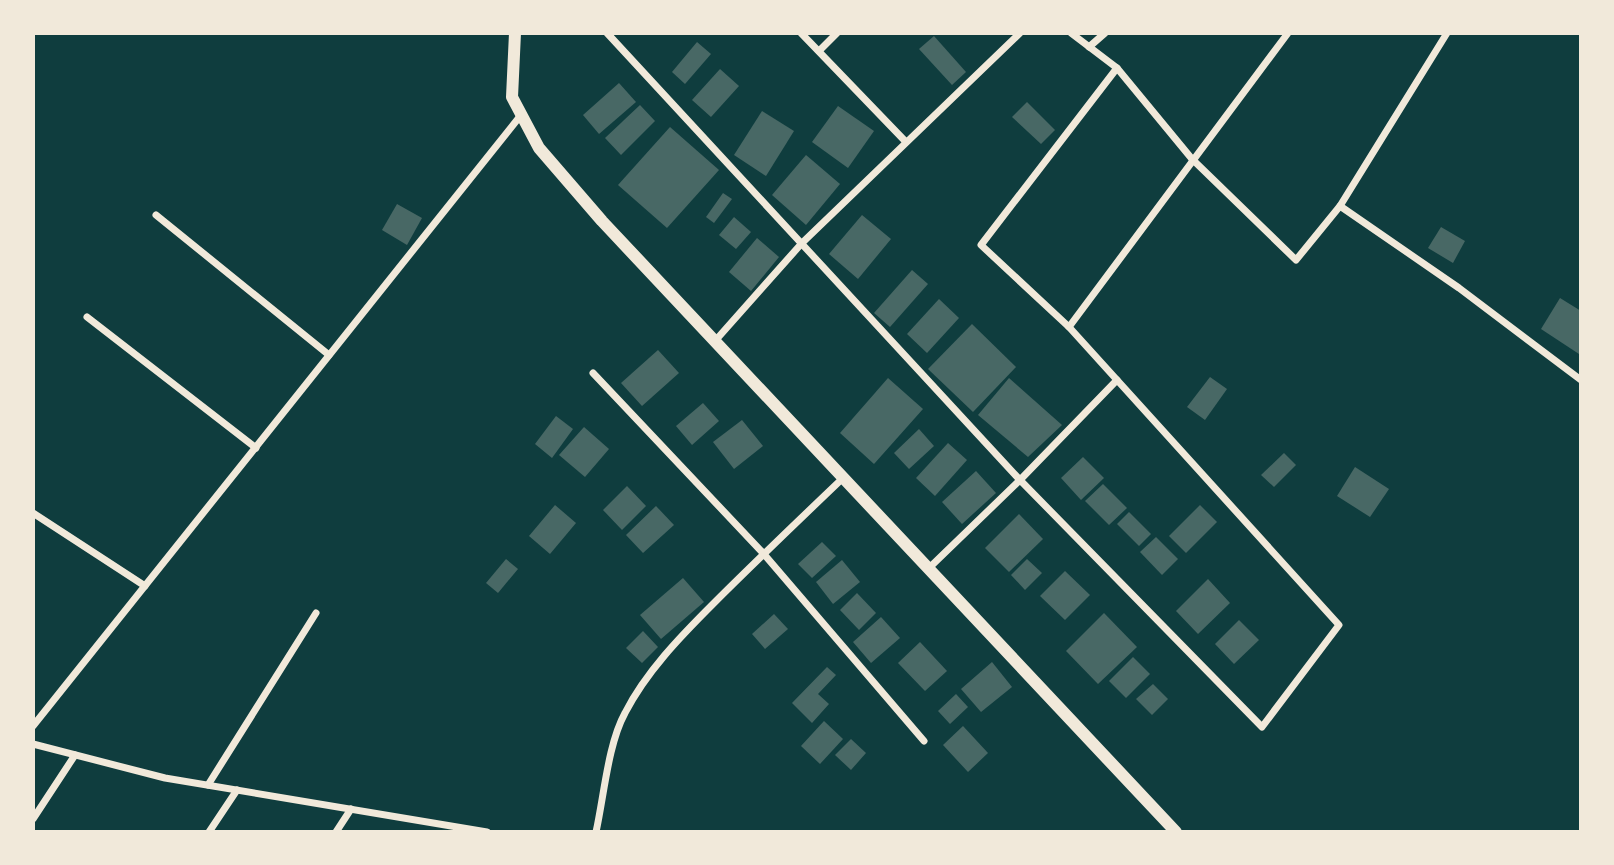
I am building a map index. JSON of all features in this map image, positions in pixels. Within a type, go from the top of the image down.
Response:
[{"type":"street","points":[[514,33],[512,97],[539,148],[602,221],[1176,832]]},
{"type":"street","points":[[607,33],[1020,480],[1262,727],[1339,625],[1069,327],[981,244],[1117,68]]},
{"type":"street","points":[[801,33],[906,142]]},
{"type":"street","points":[[819,51],[837,33]]},
{"type":"street","points":[[715,341],[803,243],[1020,33]]},
{"type":"street","points":[[1071,33],[1117,68],[1192,159],[1296,260],[1340,206],[1447,33]]},
{"type":"street","points":[[1089,47],[1105,33]]},
{"type":"street","points":[[1069,327],[1288,33]]},
{"type":"street","points":[[33,726],[522,114]]},
{"type":"street","points":[[1340,206],[1459,288],[1581,380]]},
{"type":"street","points":[[156,215],[329,355]]},
{"type":"street","points":[[87,317],[256,448]]},
{"type":"street","points":[[593,373],[763,553],[924,741]]},
{"type":"street","points":[[928,569],[1020,480],[1117,380]]},
{"type":"street","points":[[596,832],[615,736],[625,712],[645,680],[681,637],[763,553],[843,478]]},
{"type":"street","points":[[33,513],[145,586]]},
{"type":"street","points":[[208,785],[316,613]]},
{"type":"street","points":[[33,744],[165,778],[487,832]]},
{"type":"street","points":[[33,820],[75,755]]},
{"type":"street","points":[[209,832],[237,790]]},
{"type":"street","points":[[335,832],[351,809]]},
{"type":"building","points":[[934,36],[966,72],[952,85],[919,49]]},
{"type":"building","points":[[697,42],[711,54],[685,84],[672,72]]},
{"type":"building","points":[[720,69],[739,86],[711,117],[692,100]]},
{"type":"building","points":[[619,83],[636,102],[599,134],[583,115]]},
{"type":"building","points":[[1027,102],[1055,130],[1041,144],[1012,117]]},
{"type":"building","points":[[640,105],[655,121],[621,155],[605,138]]},
{"type":"building","points":[[838,106],[874,131],[848,168],[812,142]]},
{"type":"building","points":[[762,111],[794,131],[766,176],[734,155]]},
{"type":"building","points":[[670,127],[719,170],[667,228],[618,185]]},
{"type":"building","points":[[806,155],[840,184],[806,225],[772,195]]},
{"type":"building","points":[[723,193],[732,199],[714,223],[706,217]]},
{"type":"building","points":[[397,204],[422,218],[407,245],[382,230]]},
{"type":"building","points":[[862,215],[891,239],[858,279],[829,254]]},
{"type":"building","points":[[734,217],[751,232],[736,249],[719,235]]},
{"type":"building","points":[[1441,227],[1465,241],[1453,263],[1428,248]]},
{"type":"building","points":[[757,238],[779,257],[751,291],[729,272]]},
{"type":"building","points":[[912,270],[928,284],[890,327],[874,313]]},
{"type":"building","points":[[1560,298],[1581,311],[1579,354],[1541,329]]},
{"type":"building","points":[[939,299],[959,318],[927,353],[907,334]]},
{"type":"building","points":[[972,324],[1016,367],[973,412],[928,369]]},
{"type":"building","points":[[658,350],[679,373],[642,406],[621,383]]},
{"type":"building","points":[[1210,377],[1227,389],[1205,420],[1187,407]]},
{"type":"building","points":[[888,378],[923,409],[874,464],[840,433]]},
{"type":"building","points":[[1009,378],[1062,425],[1028,457],[978,415]]},
{"type":"building","points":[[703,403],[719,421],[692,445],[676,426]]},
{"type":"building","points":[[556,416],[573,429],[552,458],[535,444]]},
{"type":"building","points":[[742,420],[763,446],[734,469],[713,442]]},
{"type":"building","points":[[584,427],[609,449],[585,477],[559,455]]},
{"type":"building","points":[[919,429],[934,446],[909,469],[894,453]]},
{"type":"building","points":[[948,443],[967,460],[935,496],[916,478]]},
{"type":"building","points":[[1284,453],[1296,465],[1274,487],[1261,475]]},
{"type":"building","points":[[1083,457],[1104,478],[1081,500],[1061,478]]},
{"type":"building","points":[[1355,467],[1389,489],[1370,517],[1337,496]]},
{"type":"building","points":[[976,471],[996,493],[962,524],[942,502]]},
{"type":"building","points":[[1103,484],[1127,508],[1109,525],[1085,501]]},
{"type":"building","points":[[627,486],[646,506],[622,530],[603,510]]},
{"type":"building","points":[[555,505],[576,523],[550,554],[529,536]]},
{"type":"building","points":[[1200,505],[1217,522],[1186,553],[1169,536]]},
{"type":"building","points":[[656,506],[674,525],[643,553],[626,535]]},
{"type":"building","points":[[1129,512],[1151,534],[1139,546],[1117,524]]},
{"type":"building","points":[[1019,514],[1043,539],[1009,572],[985,548]]},
{"type":"building","points":[[1156,537],[1178,559],[1162,575],[1140,552]]},
{"type":"building","points":[[822,542],[836,556],[812,578],[798,564]]},
{"type":"building","points":[[506,559],[518,569],[498,593],[486,583]]},
{"type":"building","points":[[1027,559],[1042,573],[1025,590],[1011,575]]},
{"type":"building","points":[[842,560],[860,582],[833,604],[816,582]]},
{"type":"building","points":[[1065,571],[1090,595],[1065,620],[1040,596]]},
{"type":"building","points":[[683,578],[704,602],[661,639],[640,615]]},
{"type":"building","points":[[1208,579],[1230,603],[1198,634],[1176,611]]},
{"type":"building","points":[[857,593],[876,613],[859,630],[840,610]]},
{"type":"building","points":[[1104,613],[1137,647],[1098,684],[1066,651]]},
{"type":"building","points":[[774,614],[788,629],[765,649],[752,634]]},
{"type":"building","points":[[881,617],[900,638],[871,663],[853,642]]},
{"type":"building","points":[[1239,620],[1259,640],[1234,664],[1215,644]]},
{"type":"building","points":[[643,631],[658,647],[642,663],[626,648]]},
{"type":"building","points":[[920,642],[947,671],[925,691],[898,663]]},
{"type":"building","points":[[1133,657],[1150,674],[1126,698],[1109,681]]},
{"type":"building","points":[[992,662],[1012,687],[981,712],[961,689]]},
{"type":"building","points":[[827,667],[836,675],[818,694],[829,704],[812,723],[792,703]]},
{"type":"building","points":[[1153,684],[1168,699],[1152,715],[1136,699]]},
{"type":"building","points":[[956,694],[968,707],[950,724],[938,711]]},
{"type":"building","points":[[824,721],[843,739],[820,764],[801,746]]},
{"type":"building","points":[[963,726],[988,753],[968,772],[943,745]]},
{"type":"building","points":[[851,739],[866,753],[851,770],[835,755]]}]
